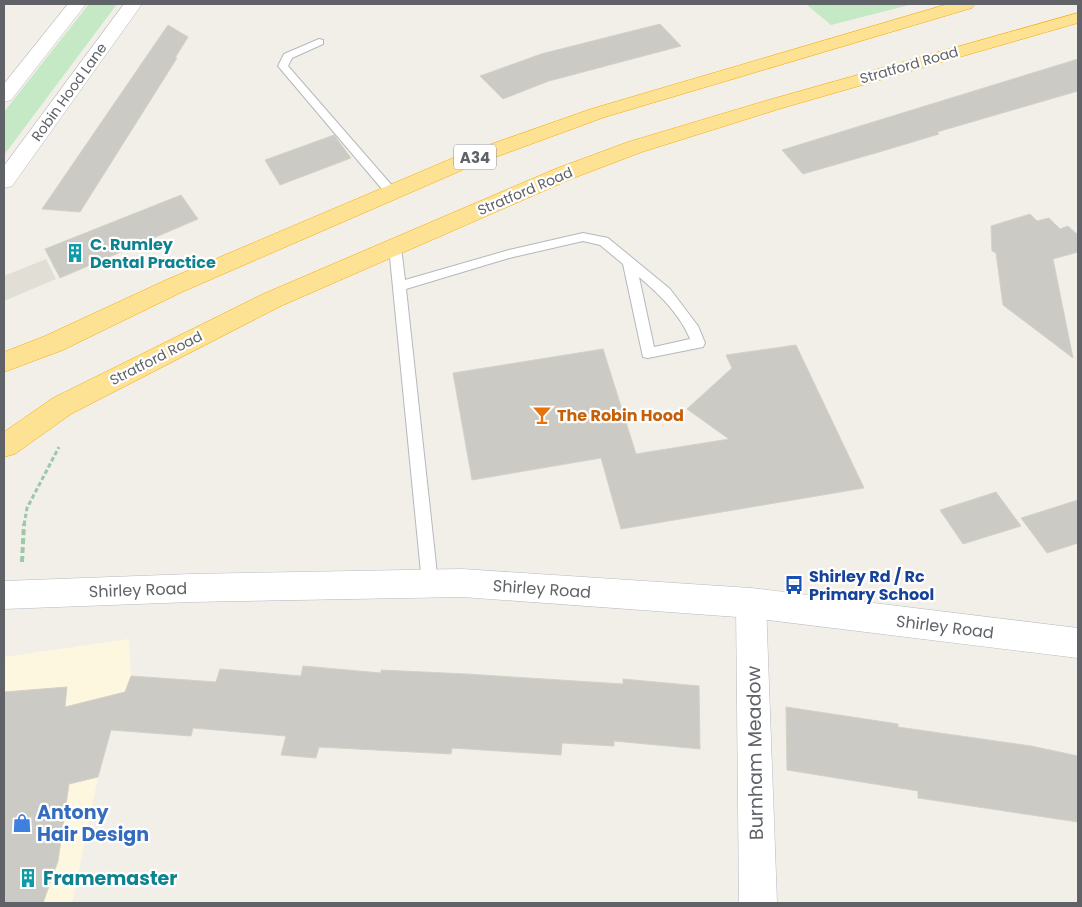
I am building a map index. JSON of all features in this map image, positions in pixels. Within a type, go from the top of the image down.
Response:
[{"type":"highway","name":"A34","points":[[4,362],[54,343],[174,286],[467,160],[598,112],[966,4]]},
{"type":"highway","name":"Stratford Road","points":[[4,448],[62,406],[272,300],[564,174],[635,147],[772,105],[1078,18]]},
{"type":"street","points":[[4,96],[77,4]]},
{"type":"street","name":"Robin Hood Lane","points":[[4,180],[133,4]]},
{"type":"street","name":"Shirley Road","points":[[4,595],[191,588],[462,583],[751,603],[1078,643]]},
{"type":"street","name":"Burnham Meadow","points":[[751,603],[758,903]]},
{"type":"lane","points":[[319,42],[288,56],[284,66],[392,192]]},
{"type":"lane","points":[[399,286],[509,254],[582,237],[604,241],[630,262],[665,292],[693,330],[698,343],[648,353],[630,262]]},
{"type":"lane","points":[[395,247],[430,584]]},
{"type":"shaded area","points":[[46,259],[56,279],[4,301],[4,276]]},
{"type":"shaded area","points":[[129,639],[131,676],[111,730],[98,777],[72,903],[4,903],[4,657]]},
{"type":"green space","points":[[89,4],[117,4],[4,155],[4,112]]},
{"type":"green space","points":[[806,4],[913,4],[831,25]]},
{"type":"building","points":[[660,24],[681,46],[549,81],[503,99],[480,76],[541,54]]},
{"type":"building","points":[[168,25],[188,37],[175,58],[177,58],[80,212],[42,209]]},
{"type":"building","points":[[1078,59],[1078,91],[937,132],[939,134],[803,174],[782,150]]},
{"type":"building","points":[[334,135],[351,158],[280,185],[265,160]]},
{"type":"building","points":[[181,195],[198,219],[60,278],[45,249]]},
{"type":"building","points":[[1030,214],[1037,221],[1049,218],[1060,229],[1068,226],[1078,235],[1078,252],[1053,259],[1073,358],[1003,305],[996,253],[992,251],[991,226]]},
{"type":"building","points":[[796,345],[864,488],[621,529],[601,458],[472,480],[453,373],[603,349],[636,454],[729,439],[687,409],[732,368],[726,355]]},
{"type":"building","points":[[996,492],[1021,526],[963,544],[940,510]]},
{"type":"building","points":[[1078,500],[1078,543],[1047,553],[1021,518]]},
{"type":"building","points":[[303,666],[381,673],[381,670],[623,684],[623,679],[699,686],[700,749],[614,741],[614,746],[562,743],[561,755],[452,748],[451,754],[319,747],[316,758],[281,755],[286,736],[193,728],[191,736],[111,730],[98,777],[69,784],[58,861],[43,903],[4,903],[4,692],[67,687],[65,707],[125,692],[131,676],[216,682],[220,669],[301,676]]},
{"type":"building","points":[[786,707],[898,724],[898,727],[1031,746],[1078,756],[1078,822],[918,798],[918,791],[787,770]]},
{"type":"place","name":"C. Rumley Dental Practice","points":[[75,253]]},
{"type":"place","name":"The Robin Hood","points":[[542,415]]},
{"type":"place","name":"Shirley Rd / Rc Primary School","points":[[794,585]]},
{"type":"place","name":"Antony Hair Design","points":[[22,823]]},
{"type":"place","name":"Framemaster","points":[[28,878]]}]
